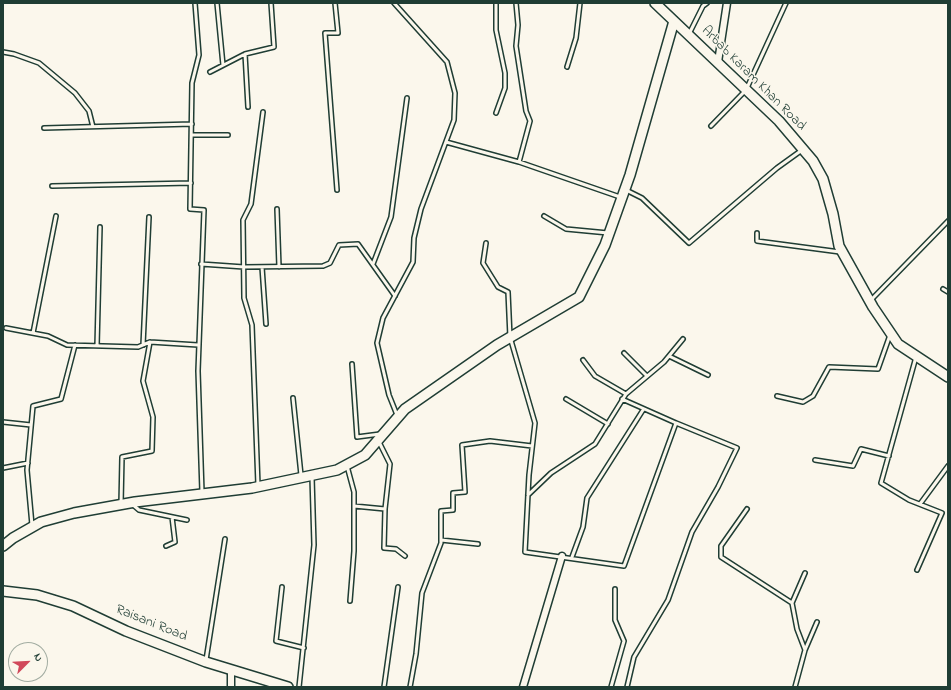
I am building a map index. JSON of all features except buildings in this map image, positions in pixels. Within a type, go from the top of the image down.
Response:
[{"type":"street","name":"Arbab Karam Khan Road","points":[[655,3],[779,121],[803,149],[823,179],[834,214],[839,246],[870,301],[898,344],[948,377]]},
{"type":"street","points":[[718,62],[727,3]]},
{"type":"street","points":[[3,546],[41,522],[74,513],[126,504],[258,487],[337,470],[365,455],[405,409],[510,337],[579,297],[609,233],[625,189],[674,21]]},
{"type":"street","points":[[523,687],[562,556]]},
{"type":"street","name":"Raisani Road","points":[[3,591],[37,595],[73,606],[126,631],[206,662],[288,687]]},
{"type":"street","points":[[231,687],[232,669]]},
{"type":"lane","points":[[195,3],[199,55],[192,83],[190,209],[204,210],[198,345],[202,494]]},
{"type":"lane","points":[[217,3],[223,65]]},
{"type":"lane","points":[[210,72],[245,54],[274,47],[271,3]]},
{"type":"lane","points":[[335,3],[338,33],[325,34],[337,190]]},
{"type":"lane","points":[[394,3],[447,62],[454,93],[454,120],[421,208],[414,238],[413,262],[383,318],[377,343],[387,389],[398,417]]},
{"type":"lane","points":[[496,3],[496,30],[505,72],[505,88],[496,113]]},
{"type":"lane","points":[[516,3],[518,25],[516,46],[526,111],[530,121],[519,162]]},
{"type":"lane","points":[[567,67],[576,38],[580,3]]},
{"type":"lane","points":[[689,35],[703,6],[708,3]]},
{"type":"lane","points":[[711,126],[746,90],[786,3]]},
{"type":"lane","points":[[3,52],[14,54],[39,63],[75,93],[89,111],[93,126]]},
{"type":"lane","points":[[245,54],[248,107]]},
{"type":"lane","points":[[373,264],[391,217],[407,98]]},
{"type":"lane","points":[[258,487],[252,325],[244,298],[243,220],[251,204],[263,112]]},
{"type":"lane","points":[[44,128],[192,124]]},
{"type":"lane","points":[[192,135],[228,135]]},
{"type":"lane","points":[[446,142],[519,162],[621,198]]},
{"type":"lane","points":[[625,189],[642,198],[689,243],[777,168],[803,149]]},
{"type":"lane","points":[[52,186],[191,183]]},
{"type":"lane","points":[[277,209],[279,267]]},
{"type":"lane","points":[[33,333],[56,216]]},
{"type":"lane","points":[[544,216],[566,229],[609,233]]},
{"type":"lane","points":[[143,345],[149,217]]},
{"type":"lane","points":[[870,301],[948,221]]},
{"type":"lane","points":[[97,346],[100,227]]},
{"type":"lane","points":[[757,233],[757,241],[843,253]]},
{"type":"lane","points":[[486,243],[483,263],[498,287],[508,292],[510,337],[534,423],[525,552],[572,557],[624,566],[676,424]]},
{"type":"lane","points":[[202,264],[244,267],[323,266],[330,263],[339,245],[358,244],[395,296]]},
{"type":"lane","points":[[262,267],[266,324]]},
{"type":"lane","points":[[943,289],[948,292]]},
{"type":"lane","points":[[6,328],[48,336],[67,345],[138,346],[150,342],[198,345]]},
{"type":"lane","points":[[777,396],[803,402],[813,396],[829,367],[878,369],[891,333]]},
{"type":"lane","points":[[528,495],[551,474],[596,444],[626,394],[669,356],[683,339]]},
{"type":"lane","points":[[150,342],[143,381],[153,417],[152,451],[122,457],[126,504],[139,510],[187,520]]},
{"type":"lane","points":[[32,527],[28,464],[33,406],[61,399],[75,345]]},
{"type":"lane","points":[[624,353],[647,376]]},
{"type":"lane","points":[[669,356],[708,375]]},
{"type":"lane","points":[[916,356],[881,483],[909,500],[942,513],[917,570]]},
{"type":"lane","points":[[583,360],[595,376],[626,394]]},
{"type":"lane","points":[[352,364],[357,437],[380,436],[390,464],[384,509],[384,548],[396,549],[405,556]]},
{"type":"lane","points":[[294,398],[302,478]]},
{"type":"lane","points":[[566,399],[608,424]]},
{"type":"lane","points":[[622,399],[643,410],[737,448],[718,487],[692,532],[668,600],[634,657],[627,687]]},
{"type":"lane","points":[[572,557],[583,527],[587,498],[643,410]]},
{"type":"lane","points":[[3,422],[31,425]]},
{"type":"lane","points":[[410,687],[416,654],[422,593],[441,540],[441,511],[453,510],[453,493],[465,492],[462,444],[490,441],[532,446]]},
{"type":"lane","points":[[815,460],[853,466],[861,449],[889,456]]},
{"type":"lane","points":[[3,468],[28,464]]},
{"type":"lane","points":[[347,464],[354,492],[354,551],[350,601]]},
{"type":"lane","points":[[920,504],[948,466]]},
{"type":"lane","points":[[299,687],[314,545],[312,475]]},
{"type":"lane","points":[[354,506],[384,509]]},
{"type":"lane","points":[[747,509],[721,546],[721,557],[792,603]]},
{"type":"lane","points":[[166,546],[175,542],[172,517]]},
{"type":"lane","points":[[206,662],[225,540]]},
{"type":"lane","points":[[441,540],[478,544]]},
{"type":"lane","points":[[805,573],[792,603],[797,630],[805,650]]},
{"type":"lane","points":[[282,587],[276,641],[304,648]]},
{"type":"lane","points":[[384,687],[398,587]]},
{"type":"lane","points":[[611,687],[624,641],[615,620],[615,589]]},
{"type":"lane","points":[[795,687],[805,650],[817,622]]}]
